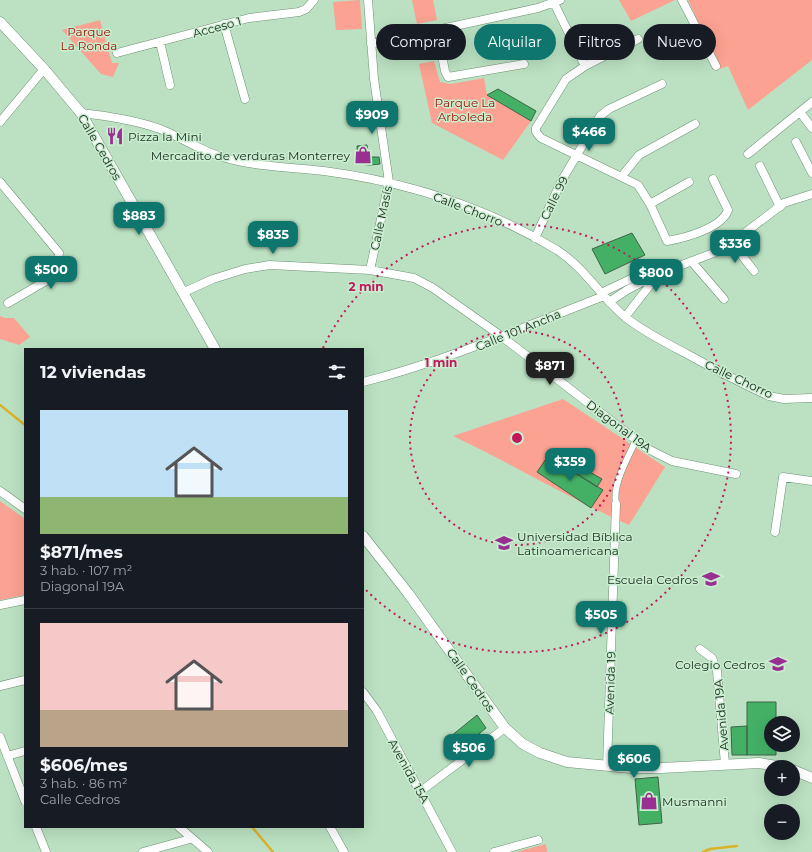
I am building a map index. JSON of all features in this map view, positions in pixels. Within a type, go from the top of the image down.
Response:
[{"type":"street","name":"Acceso 1","points":[[117,53],[249,18],[300,12],[306,9],[314,0]]},
{"type":"street","name":"Calle Masís","points":[[368,0],[371,44],[389,182],[370,270]]},
{"type":"street","points":[[682,0],[716,66]]},
{"type":"street","points":[[463,24],[557,2],[585,66]]},
{"type":"street","name":"Calle Cedros","points":[[0,22],[44,69],[81,113],[214,348]]},
{"type":"street","points":[[224,24],[245,99]]},
{"type":"street","points":[[638,39],[585,66],[561,84],[536,128],[536,132],[542,138],[640,186],[667,241],[706,230],[726,218],[728,210],[714,179]]},
{"type":"street","points":[[160,42],[170,85]]},
{"type":"street","points":[[371,44],[376,43]]},
{"type":"street","points":[[443,60],[446,75],[452,78],[524,64]]},
{"type":"street","points":[[0,122],[44,69]]},
{"type":"street","name":"Calle 99","points":[[535,238],[577,154],[602,113],[662,84]]},
{"type":"street","points":[[748,154],[812,102]]},
{"type":"street","points":[[800,112],[812,128]]},
{"type":"street","name":"Calle Chorro","points":[[81,113],[109,116],[158,128],[221,157],[255,164],[325,171],[389,182],[456,201],[496,217],[572,260],[625,317],[651,335],[769,396],[784,399],[812,398]]},
{"type":"street","points":[[622,176],[639,155],[695,124]]},
{"type":"street","points":[[796,142],[812,173]]},
{"type":"street","points":[[760,166],[780,207]]},
{"type":"street","points":[[0,182],[59,253],[56,275],[8,303]]},
{"type":"street","points":[[650,204],[689,182]]},
{"type":"street","points":[[605,297],[657,270],[692,262],[733,244],[784,204],[810,198]]},
{"type":"street","points":[[733,244],[754,271]]},
{"type":"street","points":[[692,262],[724,299]]},
{"type":"street","points":[[184,292],[213,279],[237,271],[270,264],[370,270]]},
{"type":"street","name":"Diagonal 19A","points":[[370,270],[414,278],[433,288],[502,336],[648,449],[672,461],[736,474]]},
{"type":"street","points":[[605,297],[626,290],[657,270]]},
{"type":"street","points":[[625,317],[657,270]]},
{"type":"street","name":"Calle 101 Ancha","points":[[364,382],[400,373],[453,356],[605,297]]},
{"type":"street","points":[[616,504],[614,497],[636,440]]},
{"type":"street","points":[[775,532],[783,477],[812,481]]},
{"type":"street","points":[[0,491],[24,508]]},
{"type":"street","name":"Avenida 19","points":[[607,766],[616,504]]},
{"type":"street","name":"Calle Cedros","points":[[364,537],[408,593],[505,728],[523,744],[551,758],[567,762],[607,766],[660,768],[725,764],[764,764]]},
{"type":"street","points":[[0,605],[24,600]]},
{"type":"street","name":"Avenida 19A","points":[[700,648],[712,658],[717,671],[725,764]]},
{"type":"street","points":[[0,686],[24,680]]},
{"type":"street","name":"Avenida 15A","points":[[364,693],[377,711],[421,791],[452,852]]},
{"type":"street","points":[[421,791],[505,728]]},
{"type":"street","points":[[0,737],[24,798]]},
{"type":"street","points":[[7,756],[24,751]]},
{"type":"street","points":[[800,773],[812,778]]},
{"type":"street","points":[[36,828],[46,852]]},
{"type":"street","points":[[180,828],[190,839],[208,852]]},
{"type":"street","points":[[331,828],[344,852]]},
{"type":"street","points":[[143,852],[190,839]]},
{"type":"street","points":[[494,852],[538,840]]},
{"type":"green space","points":[[360,0],[362,29],[336,30],[333,2]]},
{"type":"green space","points":[[412,0],[433,0],[437,20],[417,24]]},
{"type":"green space","points":[[619,0],[675,0],[631,21]]},
{"type":"green space","points":[[688,0],[812,0],[812,60],[748,110],[728,66],[720,69],[716,60],[716,24],[699,24]]},
{"type":"green space","name":"Parque La Ronda","points":[[100,20],[112,63],[119,63],[113,77],[101,74],[62,30]]},
{"type":"green space","name":"Parque La Arboleda","points":[[434,61],[440,82],[451,84],[484,78],[487,95],[531,121],[503,160],[432,123],[419,64]]},
{"type":"green space","points":[[0,316],[5,318],[14,318],[30,337],[19,345],[0,339]]},
{"type":"green space","points":[[563,399],[665,467],[629,525],[584,504],[453,436]]},
{"type":"green space","points":[[0,501],[24,518],[24,595],[0,600]]},
{"type":"green space","points":[[579,610],[605,611],[605,627],[578,626]]},
{"type":"green space","points":[[546,844],[547,852],[516,852]]},
{"type":"building","points":[[498,89],[536,111],[531,121],[487,95]]},
{"type":"building","name":"Mercadito de verduras Monterrey","points":[[367,145],[370,165],[358,164],[357,146]]},
{"type":"building","points":[[369,157],[379,157],[380,164],[370,165]]},
{"type":"building","points":[[632,233],[645,255],[605,274],[592,249]]},
{"type":"building","points":[[548,456],[603,490],[591,508],[537,472]]},
{"type":"building","points":[[565,458],[602,479],[597,487],[561,464]]},
{"type":"building","points":[[747,702],[776,702],[776,716],[764,716],[764,752],[776,752],[776,755],[747,755]]},
{"type":"building","points":[[477,715],[486,728],[455,754],[445,741]]},
{"type":"building","points":[[747,726],[747,755],[732,755],[731,727]]},
{"type":"building","name":"Musmanni","points":[[658,777],[662,823],[639,825],[635,779]]},
{"type":"waterway","points":[[0,405],[24,424]]},
{"type":"waterway","points":[[253,828],[273,852]]},
{"type":"waterway","points":[[703,852],[710,849],[737,846]]},
{"type":"place","name":"Pizza la Mini","points":[[115,136]]},
{"type":"place","name":"Mercadito de verduras Monterrey","points":[[363,155]]},
{"type":"place","name":"Universidad Bíblica Latinoamericana","points":[[504,543]]},
{"type":"place","name":"Escuela Cedros","points":[[711,579]]},
{"type":"place","name":"Colegio Cedros","points":[[778,664]]},
{"type":"place","name":"Musmanni","points":[[649,801]]}]
